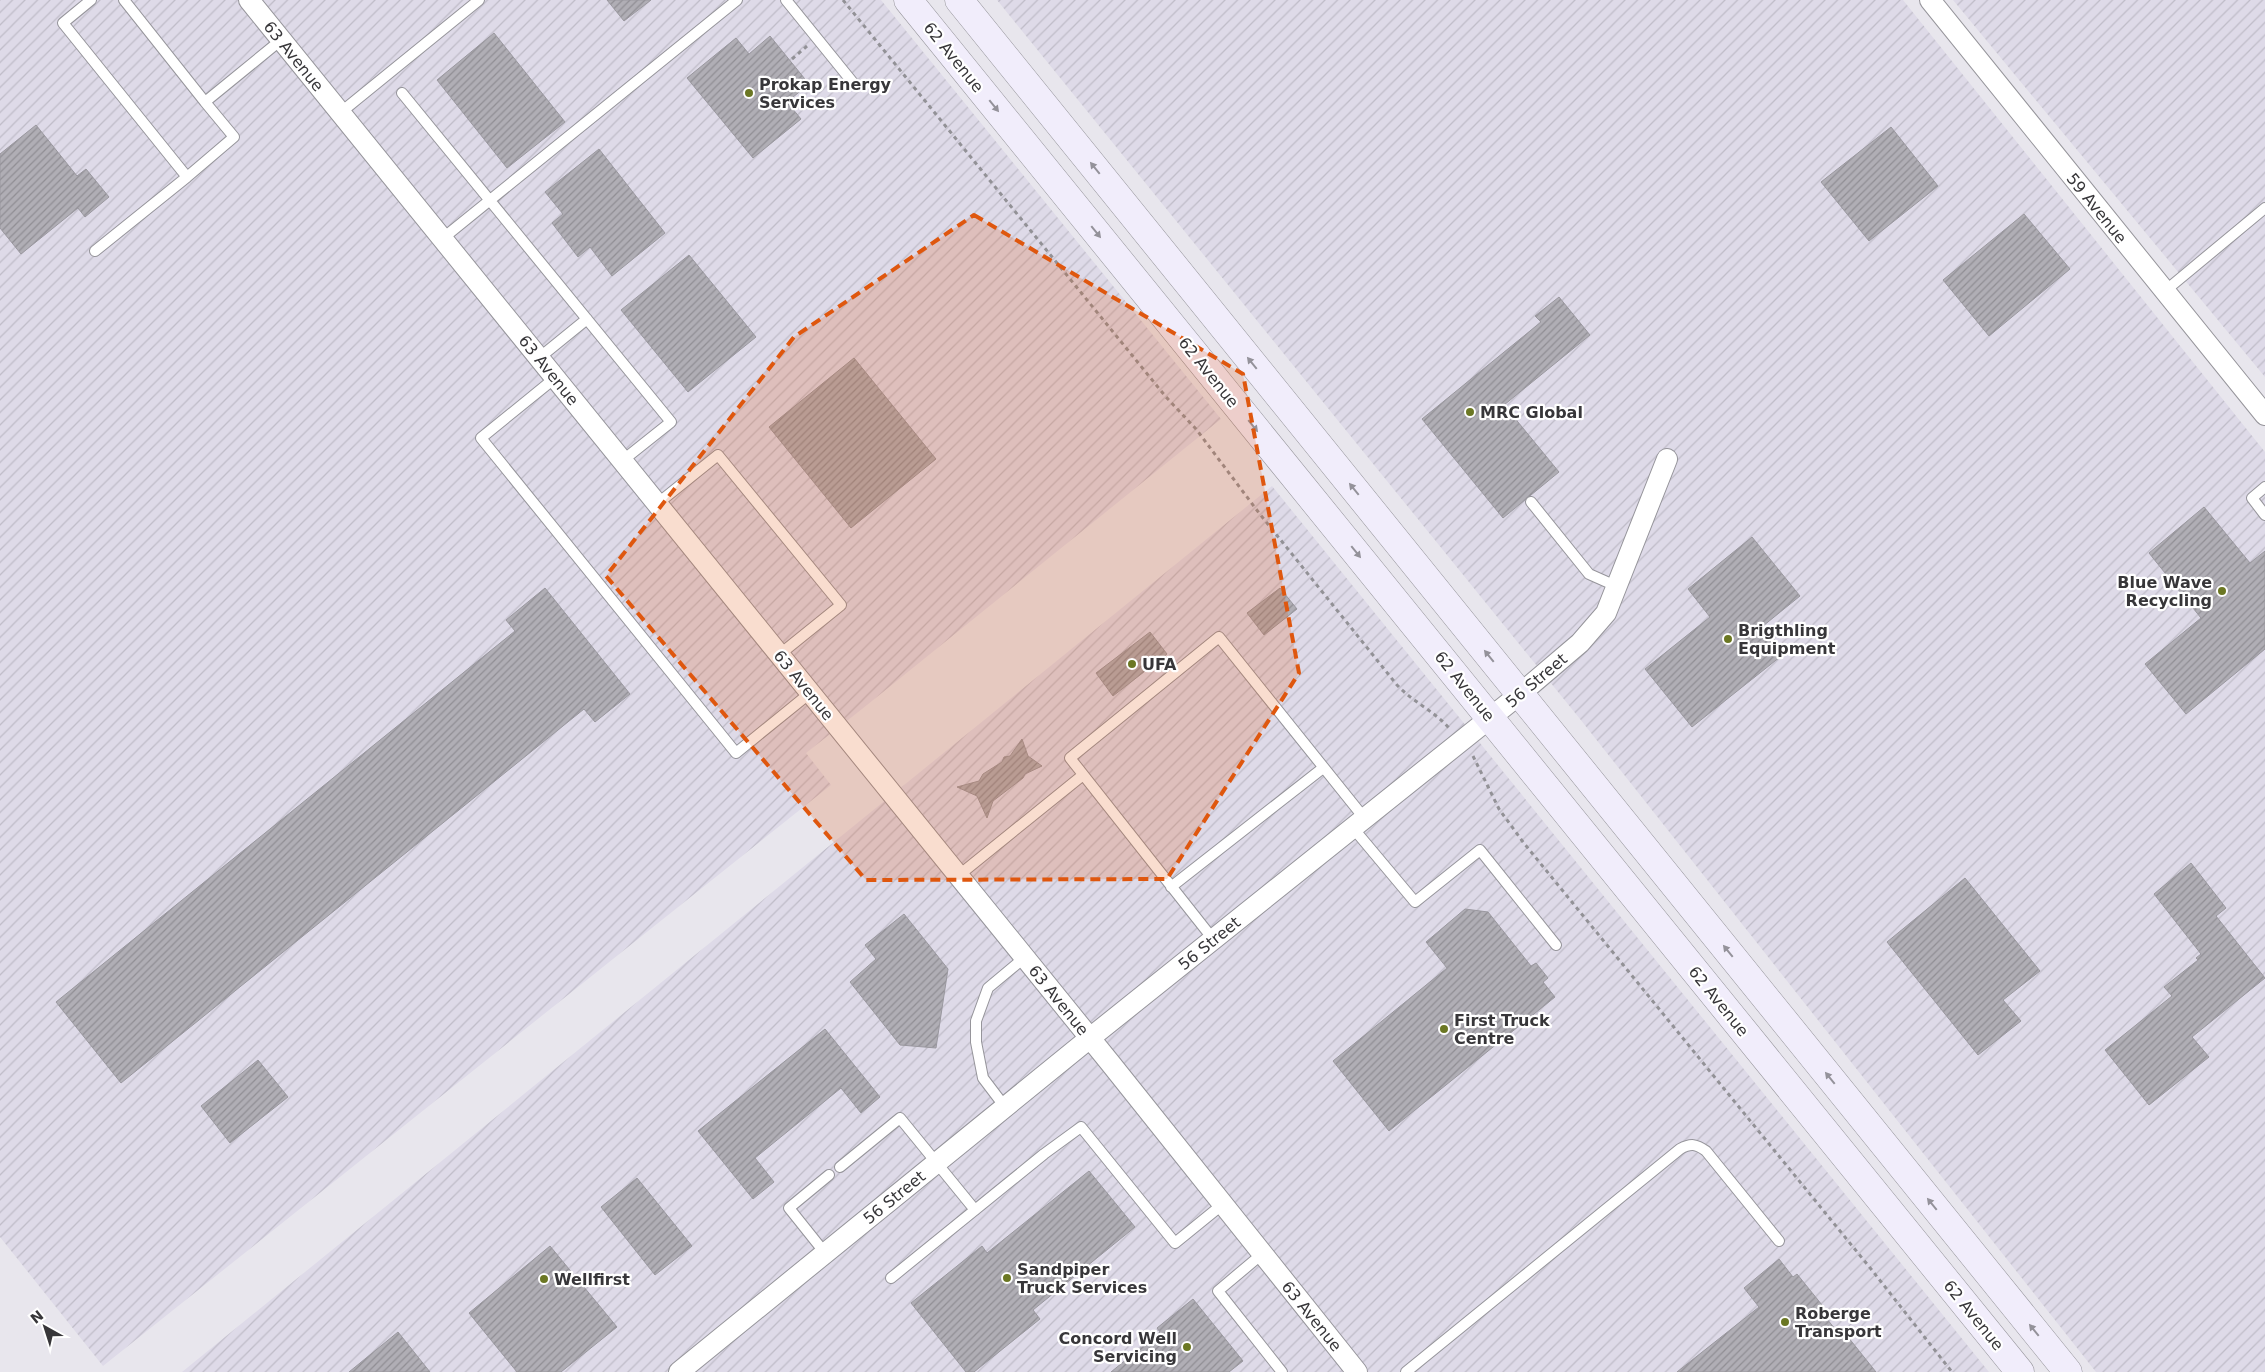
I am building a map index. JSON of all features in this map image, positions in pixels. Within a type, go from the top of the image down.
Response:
[{"type":"main road","name":"62 Avenue","points":[[908,0],[2020,1372]]},
{"type":"main road","points":[[959,0],[2068,1372]]},
{"type":"street","name":"63 Avenue","points":[[249,0],[1090,1038],[1262,1254],[1350,1370]]},
{"type":"street","name":"59 Avenue","points":[[1930,0],[2265,415]]},
{"type":"street","name":"56 Street","points":[[679,1372],[1090,1038],[1491,718],[1580,643],[1606,613],[1667,460]]},
{"type":"lane","points":[[92,0],[63,23],[187,177]]},
{"type":"lane","points":[[95,251],[234,137],[124,0]]},
{"type":"lane","points":[[340,112],[479,0]]},
{"type":"lane","points":[[442,239],[737,0]]},
{"type":"lane","points":[[786,0],[854,84]]},
{"type":"lane","points":[[205,102],[281,40]]},
{"type":"lane","points":[[402,93],[671,422],[622,461]]},
{"type":"lane","points":[[2165,291],[2265,208]]},
{"type":"lane","points":[[539,358],[587,319]]},
{"type":"lane","points":[[555,378],[481,438],[736,753],[810,693]]},
{"type":"lane","points":[[657,504],[718,455],[841,605],[779,655]]},
{"type":"lane","points":[[2265,487],[2252,498],[2265,514]]},
{"type":"lane","points":[[1531,502],[1589,574],[1616,586]]},
{"type":"lane","points":[[1213,939],[1070,758],[1219,637],[1323,768],[1415,902],[1480,850],[1556,944]]},
{"type":"lane","points":[[1171,887],[1323,768]]},
{"type":"lane","points":[[958,876],[1083,775]]},
{"type":"lane","points":[[1005,1107],[983,1078],[976,1042],[976,1021],[988,988],[1024,958]]},
{"type":"lane","points":[[840,1167],[900,1118],[975,1210]]},
{"type":"lane","points":[[891,1278],[1044,1154],[1081,1127],[1175,1243],[1222,1204]]},
{"type":"lane","points":[[1406,1372],[1680,1149],[1688,1145],[1698,1146],[1706,1152],[1779,1241]]},
{"type":"lane","points":[[825,1253],[789,1208],[829,1175]]},
{"type":"lane","points":[[1262,1254],[1218,1291],[1282,1372]]},
{"type":"path","points":[[843,0],[1166,397],[1196,429],[1259,513],[1397,685],[1415,702],[1442,720]]},
{"type":"path","points":[[1477,761],[1499,809],[1523,842],[1853,1247],[1952,1372]]},
{"type":"highlighted area","points":[[974,215],[1243,374],[1299,673],[1167,879],[866,880],[606,576],[794,337]]},
{"type":"shaded area","points":[[0,0],[881,0],[1221,419],[806,753],[831,785],[103,1366],[0,1237]]},
{"type":"shaded area","points":[[997,0],[1903,0],[2265,452],[2265,1372],[2096,1372],[1580,719]]},
{"type":"shaded area","points":[[1953,0],[2265,0],[2265,377]]},
{"type":"shaded area","points":[[1272,486],[1989,1372],[182,1372]]},
{"type":"building","points":[[607,0],[651,0],[624,21]]},
{"type":"building","points":[[494,33],[565,122],[507,168],[437,80]]},
{"type":"building","name":"Prokap Energy Services","points":[[770,36],[809,84],[787,102],[801,119],[753,158],[687,78],[736,38],[749,54]]},
{"type":"building","points":[[36,125],[77,176],[86,169],[109,197],[85,217],[78,208],[21,254],[0,228],[0,154]]},
{"type":"building","points":[[1891,127],[1938,186],[1869,241],[1821,182]]},
{"type":"building","points":[[599,149],[665,233],[612,276],[590,247],[578,257],[552,223],[563,214],[545,192]]},
{"type":"building","points":[[2024,214],[2070,269],[1989,336],[1943,280]]},
{"type":"building","points":[[689,255],[756,337],[688,392],[621,310]]},
{"type":"building","name":"MRC Global","points":[[1559,297],[1590,335],[1504,405],[1559,472],[1503,518],[1422,419],[1541,322],[1535,316]]},
{"type":"building","points":[[854,358],[936,459],[851,528],[769,427]]},
{"type":"building","name":"Blue Wave Recycling","points":[[2204,507],[2250,563],[2265,551],[2265,649],[2186,714],[2145,664],[2201,618],[2149,553]]},
{"type":"building","name":"Brigthling Equipment","points":[[1752,537],[1800,596],[1763,626],[1785,653],[1692,727],[1645,669],[1710,617],[1688,589]]},
{"type":"building","points":[[545,588],[630,694],[595,722],[584,709],[121,1083],[56,1002],[515,631],[506,620]]},
{"type":"building","points":[[1280,588],[1297,609],[1264,635],[1247,613]]},
{"type":"building","name":"UFA","points":[[1150,632],[1167,654],[1113,696],[1096,673]]},
{"type":"building","points":[[1022,739],[1028,756],[1042,766],[1025,774],[1023,778],[993,801],[987,818],[977,796],[957,787],[979,781],[983,774],[1002,762],[1004,757],[1010,756]]},
{"type":"building","points":[[2191,863],[2226,908],[2216,916],[2265,978],[2192,1037],[2209,1057],[2149,1105],[2105,1050],[2172,996],[2164,987],[2198,960],[2196,958],[2201,954],[2154,894]]},
{"type":"building","points":[[1965,878],[2040,971],[2003,1000],[2021,1021],[1978,1055],[1887,942]]},
{"type":"building","name":"First Truck Centre","points":[[1465,909],[1488,912],[1531,966],[1536,963],[1548,978],[1543,982],[1555,997],[1389,1131],[1333,1061],[1447,968],[1426,942]]},
{"type":"building","points":[[904,914],[948,969],[936,1048],[900,1045],[850,982],[876,959],[865,945]]},
{"type":"building","points":[[825,1029],[880,1097],[861,1113],[841,1088],[755,1158],[774,1182],[753,1199],[698,1131]]},
{"type":"building","points":[[258,1060],[288,1097],[230,1143],[201,1106]]},
{"type":"building","name":"Sandpiper Truck Services","points":[[1089,1171],[1135,1227],[1033,1310],[1040,1319],[974,1372],[966,1372],[911,1303],[982,1246],[987,1253]]},
{"type":"building","points":[[637,1178],[692,1246],[655,1275],[601,1207]]},
{"type":"building","name":"Wellfirst","points":[[550,1246],[617,1327],[561,1372],[517,1372],[469,1313]]},
{"type":"building","name":"Roberge Transport","points":[[1779,1259],[1793,1277],[1797,1274],[1822,1305],[1818,1308],[1844,1340],[1848,1337],[1876,1372],[1677,1372],[1759,1307],[1744,1288]]},
{"type":"building","name":"Concord Well Servicing","points":[[1193,1299],[1243,1361],[1229,1372],[1111,1372],[1160,1332],[1157,1328]]},
{"type":"building","points":[[398,1332],[430,1372],[349,1372]]},
{"type":"place","name":"Prokap Energy Services","points":[[749,93]]},
{"type":"place","name":"MRC Global","points":[[1470,412]]},
{"type":"place","name":"Blue Wave Recycling","points":[[2222,591]]},
{"type":"place","name":"Brigthling Equipment","points":[[1728,639]]},
{"type":"place","name":"UFA","points":[[1132,664]]},
{"type":"place","name":"First Truck Centre","points":[[1444,1029]]},
{"type":"place","name":"Sandpiper Truck Services","points":[[1007,1278]]},
{"type":"place","name":"Wellfirst","points":[[544,1279]]},
{"type":"place","name":"Roberge Transport","points":[[1785,1322]]},
{"type":"place","name":"Concord Well Servicing","points":[[1187,1347]]}]
